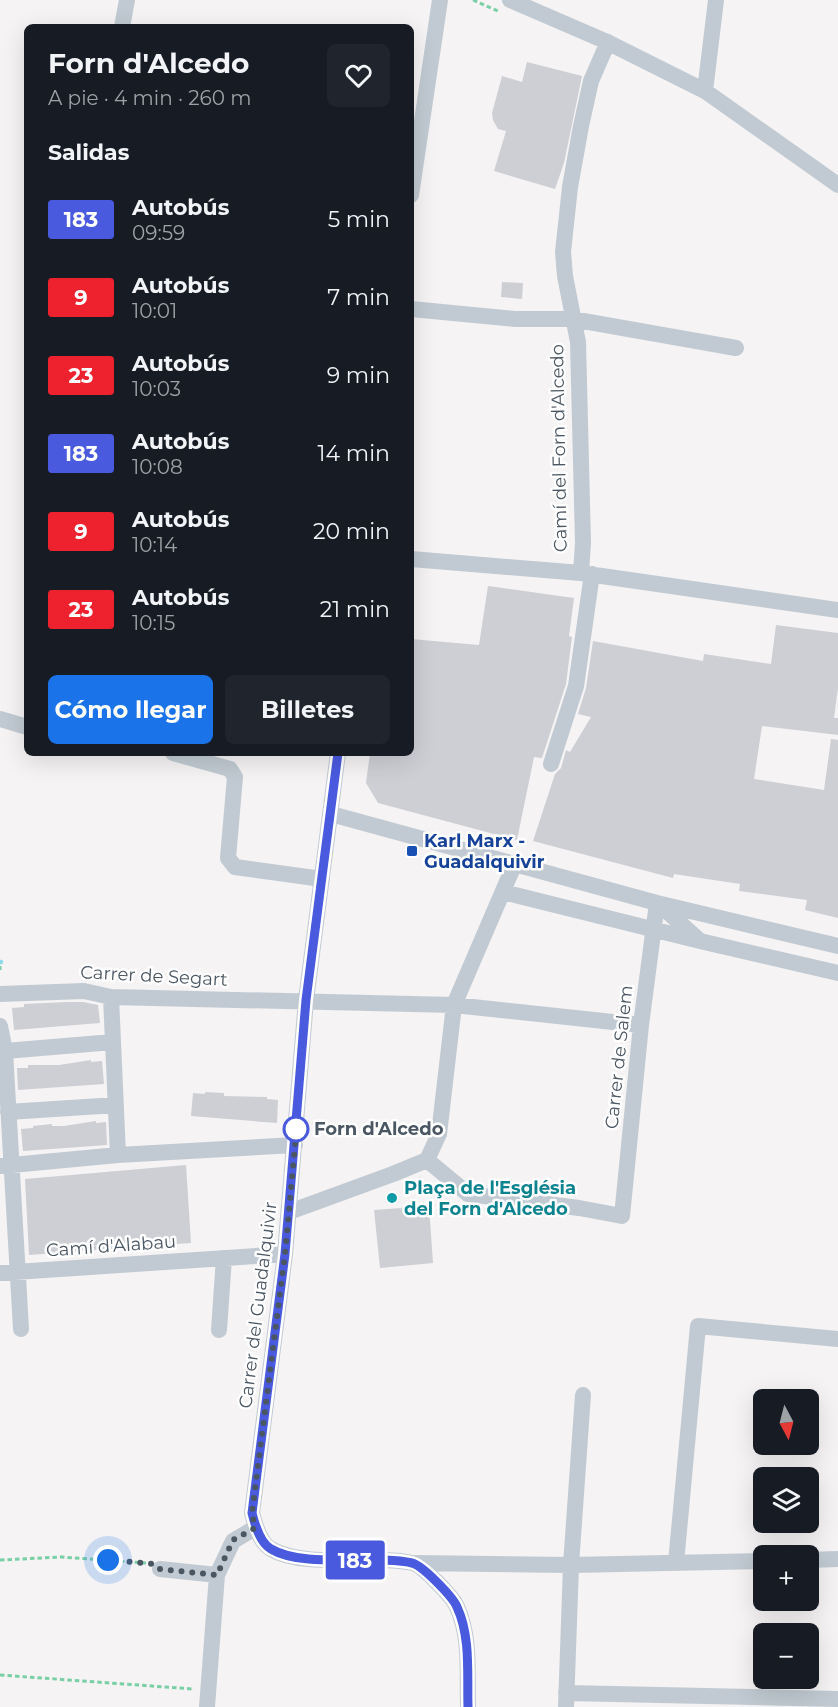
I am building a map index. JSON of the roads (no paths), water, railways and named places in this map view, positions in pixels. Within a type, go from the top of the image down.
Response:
[{"type":"street","points":[[123,24],[127,0]]},
{"type":"street","points":[[414,165],[440,0]]},
{"type":"street","points":[[510,0],[608,42],[705,91],[838,185]]},
{"type":"street","points":[[705,91],[716,0]]},
{"type":"street","name":"Camí del Forn d'Alcedo","points":[[551,764],[576,686],[586,574],[583,543],[578,342],[572,319],[563,252],[580,126],[591,81],[608,42]]},
{"type":"street","points":[[414,309],[515,319],[572,319],[736,348]]},
{"type":"street","points":[[414,559],[586,574],[838,610]]},
{"type":"street","points":[[0,719],[24,726]]},
{"type":"street","points":[[184,756],[230,769],[235,777],[228,858],[235,867],[322,879]]},
{"type":"street","name":"Carrer del Guadalquivir","points":[[255,1528],[252,1513],[285,1254],[306,1000],[338,756]]},
{"type":"street","points":[[331,814],[657,903],[838,946]]},
{"type":"street","points":[[289,1212],[427,1160],[439,1134],[454,1005],[515,863]]},
{"type":"street","points":[[503,892],[838,973]]},
{"type":"street","points":[[657,903],[700,941]]},
{"type":"street","name":"Carrer de Salem","points":[[427,1160],[468,1194],[579,1208],[622,1216],[641,1025],[657,903]]},
{"type":"street","name":"Carrer de Segart","points":[[0,994],[84,991],[111,997],[454,1005],[641,1025]]},
{"type":"street","points":[[111,997],[118,1155]]},
{"type":"street","points":[[0,1026],[5,1050],[8,1112],[5,1166],[8,1273],[21,1329]]},
{"type":"street","points":[[5,1050],[113,1042]]},
{"type":"street","points":[[8,1112],[116,1105]]},
{"type":"street","points":[[5,1166],[118,1155],[295,1145]]},
{"type":"street","name":"Camí d'Alabau","points":[[8,1273],[285,1254]]},
{"type":"street","points":[[219,1330],[224,1258]]},
{"type":"street","points":[[676,1563],[698,1326],[838,1339]]},
{"type":"street","points":[[583,1395],[571,1565],[566,1700],[838,1699]]},
{"type":"street","points":[[207,1707],[217,1575],[233,1540],[255,1528],[269,1548],[294,1558],[414,1563],[571,1565],[753,1561]]},
{"type":"street","points":[[819,1560],[838,1559]]},
{"type":"street","points":[[414,1563],[447,1592],[457,1606],[464,1627],[468,1707]]},
{"type":"street","points":[[160,1569],[217,1575]]},
{"type":"place","name":"Karl Marx - Guadalquivir","points":[[412,851]]},
{"type":"place","name":"Forn d'Alcedo","points":[[296,1129]]},
{"type":"place","name":"Plaça de l'Església del Forn d'Alcedo","points":[[392,1198]]}]
